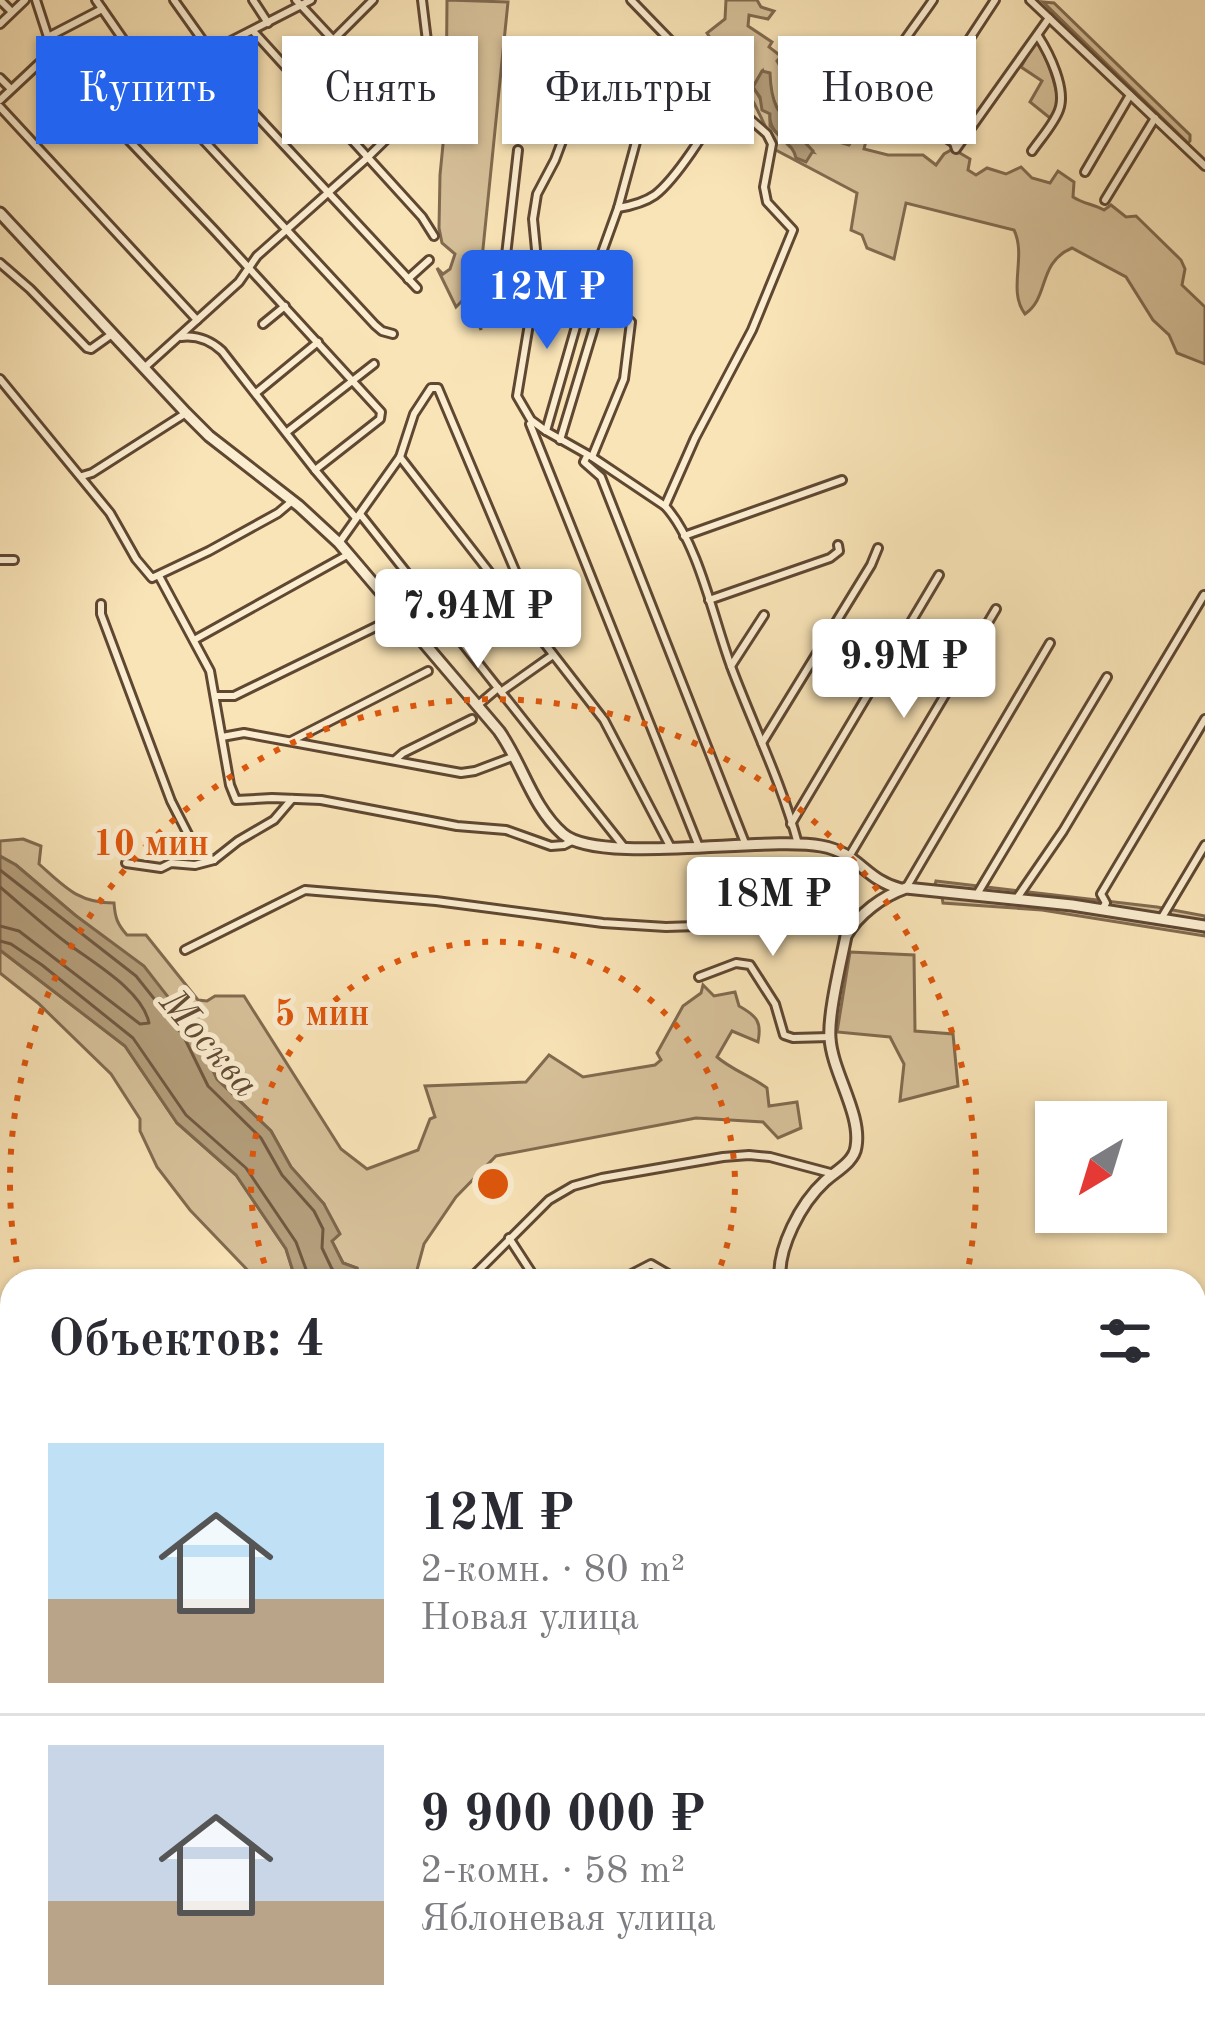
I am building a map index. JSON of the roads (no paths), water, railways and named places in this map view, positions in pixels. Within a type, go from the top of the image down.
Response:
[{"type":"street","points":[[0,0],[12,12]]},
{"type":"street","points":[[0,24],[26,0]]},
{"type":"street","points":[[36,0],[48,36]]},
{"type":"street","points":[[96,0],[121,36]]},
{"type":"street","points":[[174,0],[200,36]]},
{"type":"street","points":[[253,0],[268,23]]},
{"type":"street","points":[[243,36],[311,0]]},
{"type":"street","points":[[337,36],[374,0]]},
{"type":"street","points":[[422,0],[427,36]]},
{"type":"street","points":[[631,0],[666,36]]},
{"type":"street","points":[[908,36],[933,0]]},
{"type":"street","points":[[971,36],[995,0]]},
{"type":"street","points":[[1030,0],[1205,166]]},
{"type":"street","points":[[918,1],[928,9]]},
{"type":"street","points":[[299,3],[329,36]]},
{"type":"street","points":[[50,36],[102,9]]},
{"type":"street","points":[[976,121],[1049,18]]},
{"type":"street","points":[[253,31],[434,236]]},
{"type":"street","points":[[1032,151],[1062,102],[1038,36]]},
{"type":"street","points":[[36,65],[0,104],[197,320]]},
{"type":"street","points":[[0,78],[11,89]]},
{"type":"street","points":[[1085,172],[1130,95]]},
{"type":"street","points":[[1105,200],[1154,118]]},
{"type":"street","points":[[258,119],[417,288]]},
{"type":"street","points":[[665,506],[752,330],[793,230],[767,202],[764,187],[772,144],[754,121]]},
{"type":"street","points":[[130,144],[381,412],[382,416],[315,470]]},
{"type":"street","points":[[207,144],[375,325],[393,334]]},
{"type":"street","points":[[144,368],[239,282],[257,256],[382,144]]},
{"type":"street","points":[[561,144],[537,194],[532,219],[538,270],[518,396],[525,412],[546,431],[665,506],[685,536],[798,844]]},
{"type":"street","points":[[546,431],[635,144]]},
{"type":"street","points":[[618,208],[655,194],[696,144]]},
{"type":"street","points":[[508,278],[504,273],[518,150]]},
{"type":"street","points":[[0,213],[209,436],[339,543],[478,706],[515,756],[550,819],[572,841]]},
{"type":"street","points":[[408,279],[429,260]]},
{"type":"street","points":[[0,262],[87,349],[112,334]]},
{"type":"street","points":[[538,270],[590,290],[631,322],[624,379],[584,463],[601,477],[623,527],[746,847]]},
{"type":"street","points":[[560,440],[602,301]]},
{"type":"street","points":[[263,324],[285,306]]},
{"type":"street","points":[[178,338],[194,336],[215,345],[500,689],[624,848]]},
{"type":"street","points":[[256,393],[318,342]]},
{"type":"street","points":[[286,432],[374,364]]},
{"type":"street","points":[[0,379],[110,513],[193,640],[210,671],[236,800],[321,800],[473,829],[503,830],[550,846],[572,841],[624,848],[818,845],[850,854],[884,899]]},
{"type":"street","points":[[339,543],[400,457],[414,414],[431,388],[438,388],[547,646]]},
{"type":"street","points":[[82,476],[186,413]]},
{"type":"street","points":[[530,424],[699,848]]},
{"type":"street","points":[[400,457],[604,720],[671,848]]},
{"type":"street","points":[[685,536],[842,480]]},
{"type":"street","points":[[156,577],[278,513],[292,501]]},
{"type":"street","points":[[709,600],[830,558],[839,551],[838,544]]},
{"type":"street","points":[[762,743],[878,548]]},
{"type":"street","points":[[193,640],[349,554]]},
{"type":"street","points":[[0,560],[14,560]]},
{"type":"street","points":[[791,824],[939,575]]},
{"type":"street","points":[[1016,899],[1063,831],[1204,595]]},
{"type":"street","points":[[101,604],[171,801],[201,856],[214,860]]},
{"type":"street","points":[[850,854],[996,609]]},
{"type":"street","points":[[730,666],[764,615]]},
{"type":"street","points":[[214,696],[234,696],[398,616]]},
{"type":"street","points":[[780,1269],[813,1194],[854,1155],[856,1134],[830,1037],[845,936],[854,921],[904,889],[1050,643]]},
{"type":"street","points":[[478,706],[553,655]]},
{"type":"street","points":[[291,741],[428,671]]},
{"type":"street","points":[[976,896],[1107,677]]},
{"type":"street","points":[[395,760],[472,719]]},
{"type":"street","points":[[1102,910],[1106,903],[1101,894],[1205,719]]},
{"type":"street","points":[[222,737],[244,733],[468,773],[515,756]]},
{"type":"street","points":[[126,863],[161,868],[214,860],[274,820],[292,800]]},
{"type":"street","points":[[1161,919],[1205,845]]},
{"type":"street","points":[[872,878],[904,889],[1016,899],[1205,926]]},
{"type":"street","points":[[185,950],[305,890],[649,926],[854,921]]},
{"type":"street","points":[[699,977],[736,963],[750,964],[775,1004],[784,1036],[830,1037]]},
{"type":"street","points":[[479,1269],[549,1200],[573,1186],[602,1178],[749,1155],[834,1174]]},
{"type":"street","points":[[509,1238],[529,1269]]},
{"type":"water","points":[[762,71],[770,73],[778,134],[770,114],[762,110],[754,85]]},
{"type":"water","points":[[787,144],[806,144],[813,151],[806,162],[796,158]]},
{"type":"water","points":[[0,856],[144,966],[193,1029],[217,1079],[271,1131],[291,1167],[324,1204],[340,1234],[332,1241],[343,1263],[357,1269],[292,1269],[286,1249],[236,1175],[177,1123],[125,1046],[0,950]]},
{"type":"water label","name":"Москва","points":[[211,1042]]}]
